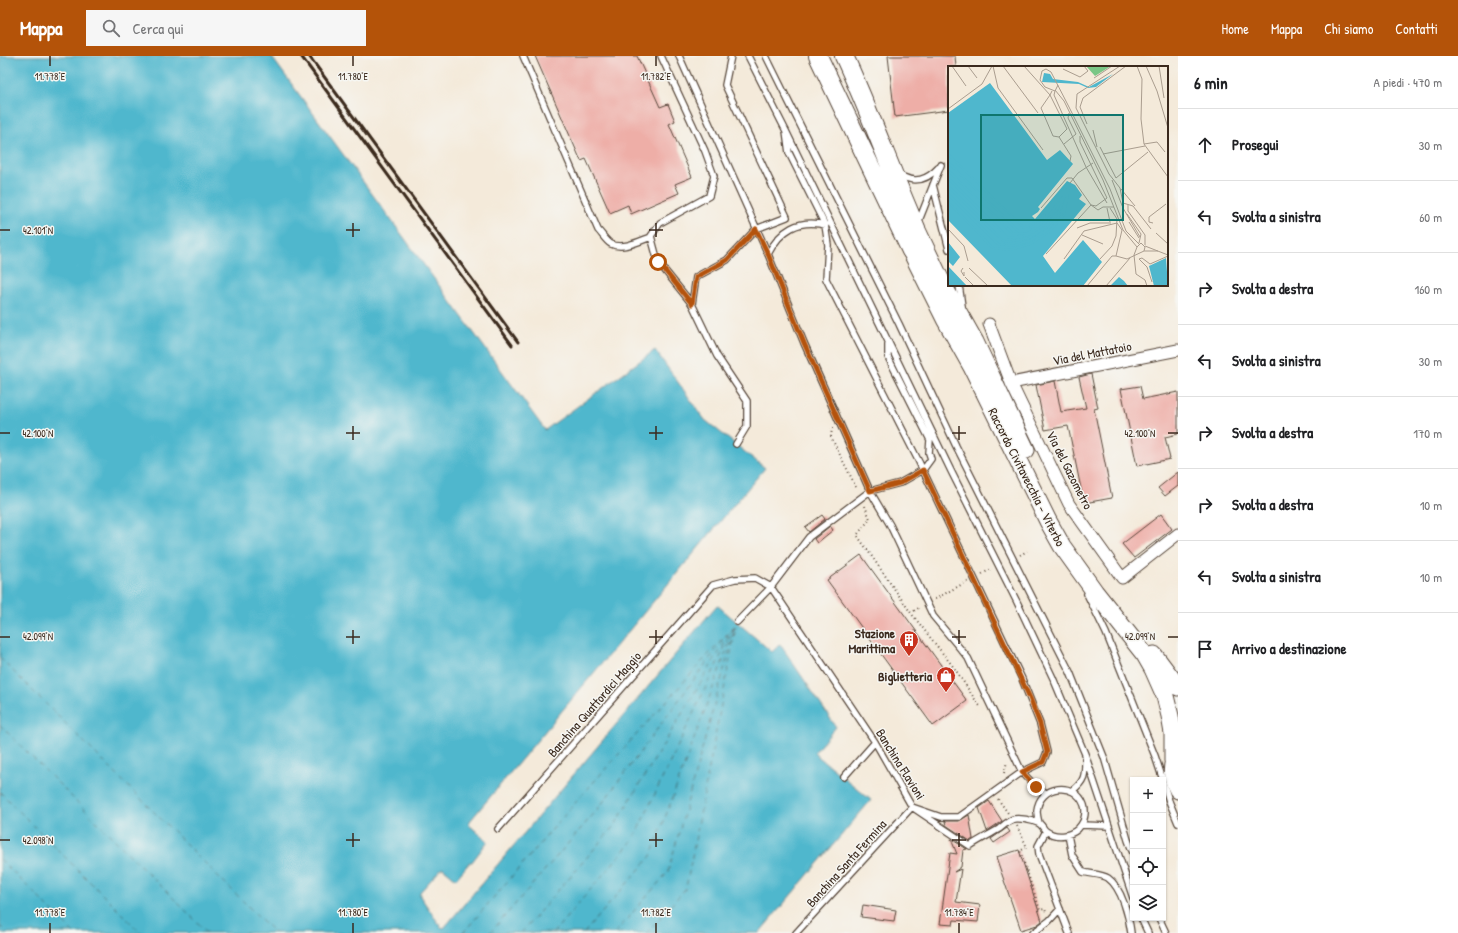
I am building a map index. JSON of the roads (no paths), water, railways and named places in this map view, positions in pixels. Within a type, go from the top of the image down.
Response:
[{"type":"highway","points":[[818,56],[911,251]]},
{"type":"highway","points":[[844,56],[862,95],[891,170],[916,228]]},
{"type":"main road","name":"Raccordo Civitavecchia - Viterbo","points":[[916,228],[943,284],[975,342],[1057,517],[1075,550],[1101,588],[1178,687]]},
{"type":"main road","name":"Raccordo Civitavecchia - Viterbo","points":[[911,251],[945,319],[972,367],[1048,521],[1062,546],[1095,592],[1145,656],[1153,669],[1165,696],[1170,716],[1176,756],[1172,770],[1178,791]]},
{"type":"street","name":"Via del Gazometro","points":[[989,324],[1011,383],[1069,504],[1122,578],[1178,534]]},
{"type":"street","name":"Via del Mattatoio","points":[[1011,383],[1178,350]]},
{"type":"lane","points":[[523,56],[598,230],[612,244],[621,246],[651,236],[660,223],[709,196],[714,176],[661,56]]},
{"type":"lane","points":[[679,56],[768,254],[804,343],[870,491],[890,525],[933,616],[968,658],[1022,772],[1036,787],[1046,793]]},
{"type":"lane","points":[[692,304],[696,277],[727,260],[756,229],[787,217],[725,85],[731,56]]},
{"type":"lane","points":[[748,56],[1053,678],[1086,754],[1130,889]]},
{"type":"lane","points":[[766,56],[899,324],[956,446],[1070,672],[1104,757],[1131,849]]},
{"type":"lane","points":[[786,131],[789,153],[825,225],[828,245],[826,279],[923,470],[1022,680],[1040,724],[1047,752],[1043,762],[1022,772],[959,817],[941,817],[912,807]]},
{"type":"lane","points":[[891,170],[906,179],[919,180],[930,177],[941,165],[916,228],[911,251]]},
{"type":"lane","points":[[933,185],[948,245]]},
{"type":"lane","points":[[768,254],[784,231],[808,223],[825,225],[833,228]]},
{"type":"lane","points":[[651,236],[658,262],[692,304],[717,356],[747,400],[747,426],[736,444]]},
{"type":"lane","points":[[959,286],[964,322]]},
{"type":"lane","points":[[737,622],[771,587],[809,537],[870,491],[900,483],[923,470],[931,459],[929,453],[930,440],[888,357],[888,341]]},
{"type":"lane","points":[[1062,546],[1095,608],[1106,633],[1156,756],[1162,777]]},
{"type":"lane","name":"Banchina Quattordici Maggio","points":[[498,829],[713,585],[735,579],[754,578],[771,587]]},
{"type":"lane","name":"Banchina Flavioni","points":[[771,587],[875,742],[912,807],[970,846],[1013,819],[1028,820],[1039,823]]},
{"type":"lane","points":[[844,777],[875,742]]},
{"type":"lane","points":[[1072,791],[1081,784],[1085,773],[1086,754]]},
{"type":"lane","points":[[1059,788],[1072,791],[1080,797],[1084,806],[1085,815],[1082,825],[1076,831],[1068,835],[1056,836],[1046,831],[1039,823],[1037,812],[1039,801],[1046,793],[1059,788]]},
{"type":"lane","points":[[1166,791],[1178,823]]},
{"type":"lane","name":"Banchina Santa Fermina","points":[[796,933],[912,807]]},
{"type":"lane","points":[[1082,825],[1109,826]]},
{"type":"lane","points":[[1046,831],[1038,846],[1039,854],[1069,933]]},
{"type":"lane","points":[[1068,835],[1072,855],[1083,872],[1107,878],[1118,889],[1130,919],[1131,933]]},
{"type":"lane","points":[[1032,933],[1049,921],[1060,909]]},
{"type":"lane","points":[[1142,921],[1148,933]]},
{"type":"lane","points":[[1160,921],[1166,933]]},
{"type":"water","points":[[0,56],[271,56],[545,430],[655,350],[705,420],[765,468],[470,821],[469,825],[488,841],[472,862],[470,862],[456,879],[443,868],[441,869],[420,892],[420,896],[441,927],[444,928],[717,605],[772,652],[780,644],[836,727],[814,753],[871,800],[759,933],[0,933]]},
{"type":"railway","points":[[301,56],[512,345]]},
{"type":"railway","points":[[309,56],[518,342]]},
{"type":"place","name":"Stazione Marittima","points":[[909,657]]},
{"type":"place","name":"Biglietteria","points":[[946,693]]}]
